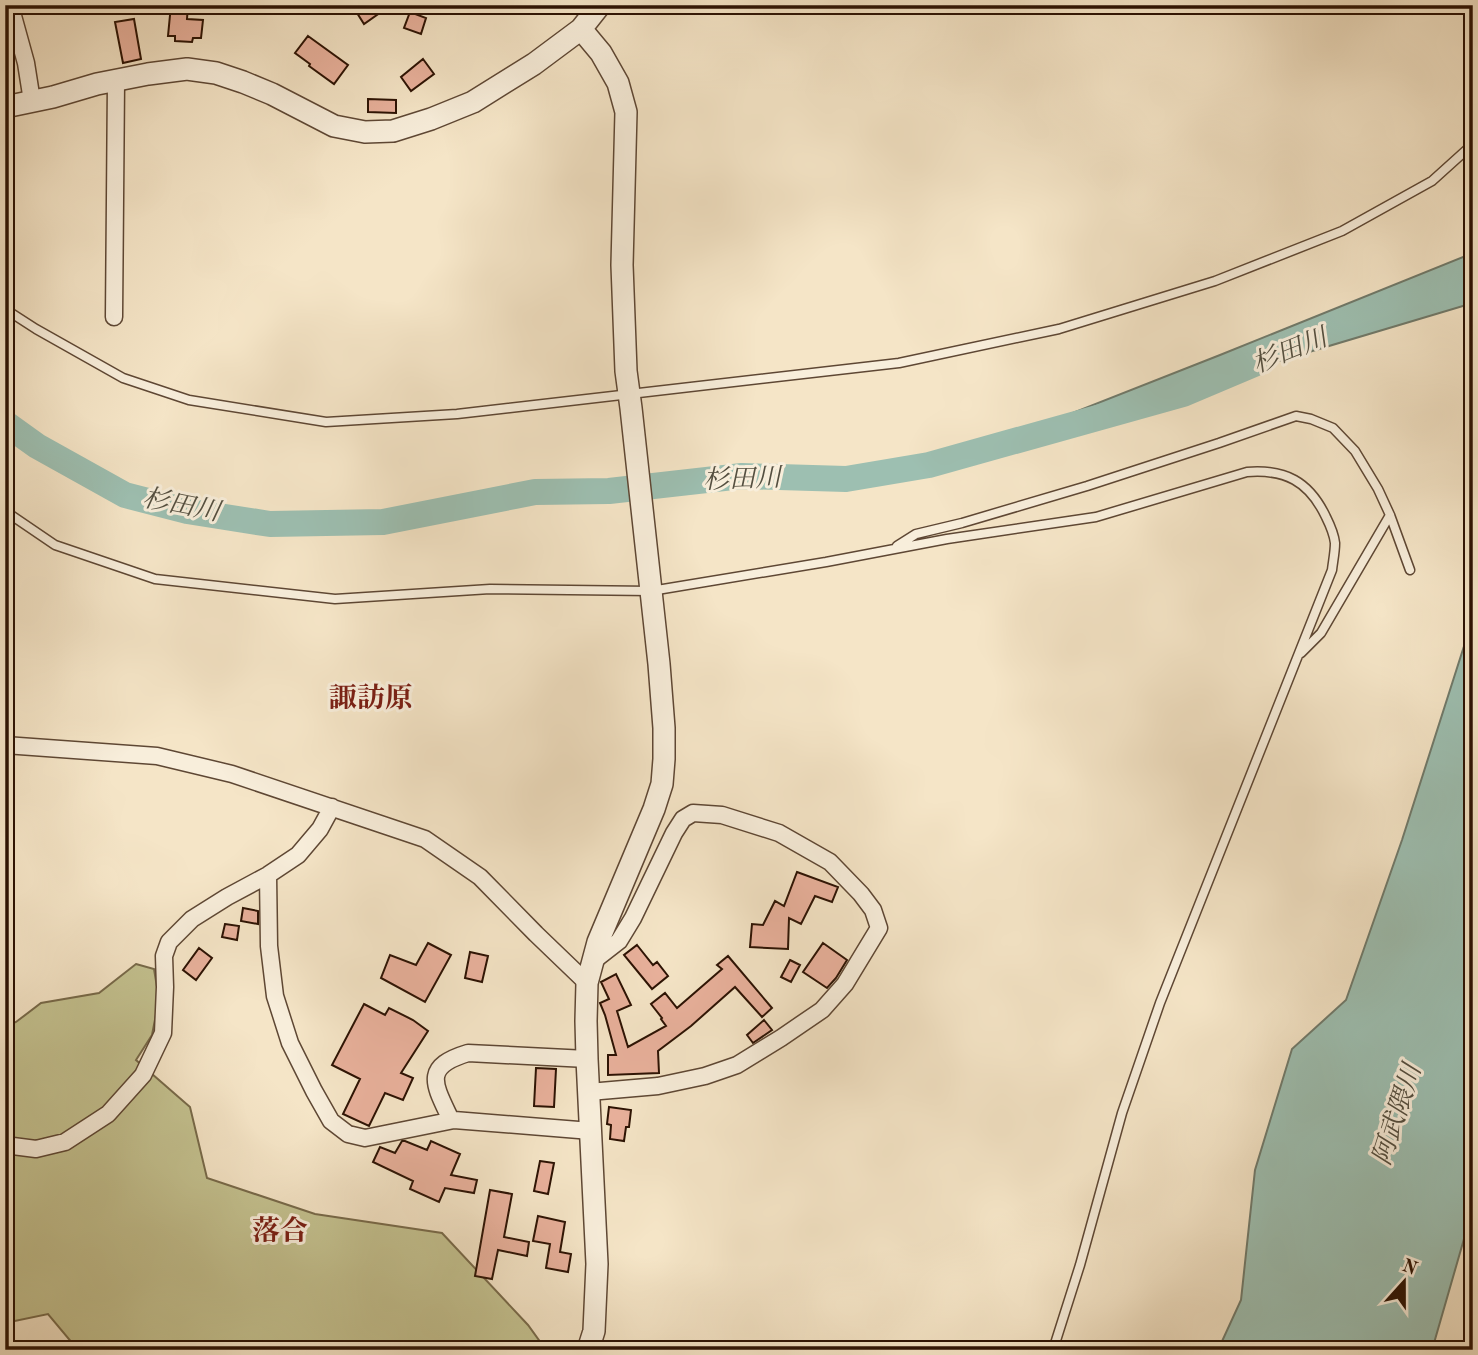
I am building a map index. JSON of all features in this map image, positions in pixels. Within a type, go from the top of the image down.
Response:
[{"type":"street","points":[[10,5],[26,63],[32,101]]},
{"type":"street","points":[[5,107],[148,74],[187,69],[216,73],[272,94],[334,126],[365,132],[393,131],[473,102],[534,64],[581,29],[600,5]]},
{"type":"street","points":[[581,29],[601,53],[618,83],[626,112],[622,265],[626,371],[664,728],[662,784],[598,942],[590,972],[586,1021],[597,1293],[594,1331],[588,1350]]},
{"type":"street","points":[[114,317],[116,81]]},
{"type":"street","points":[[5,745],[157,756],[232,774],[425,839],[480,877],[536,934],[590,972]]},
{"type":"street","points":[[5,1145],[36,1149],[65,1142],[108,1114],[143,1075],[163,1033],[164,956],[169,942],[192,919],[298,855],[320,829],[332,807]]},
{"type":"street","points":[[589,1092],[658,1086],[705,1076],[737,1065],[821,1010],[845,984],[879,928],[873,911],[861,894],[830,862],[779,833],[722,815],[693,813],[683,819],[674,833],[619,941],[590,972]]},
{"type":"street","points":[[268,875],[269,946],[275,996],[290,1043],[331,1121],[348,1133],[365,1138],[451,1120],[591,1131]]},
{"type":"street","points":[[451,1120],[440,1097],[436,1080],[438,1069],[450,1059],[468,1053],[587,1059]]},
{"type":"lane","points":[[5,309],[123,378],[189,400],[326,422],[630,401],[899,363],[1059,329],[1215,281],[1342,231],[1432,181],[1473,144]]},
{"type":"lane","points":[[891,550],[916,534],[1087,486],[1296,416],[1333,428],[1354,451],[1378,489],[1410,570]]},
{"type":"lane","points":[[5,511],[55,545],[155,579],[335,599],[490,589],[651,591],[947,539],[1096,517],[1247,472],[1265,470],[1287,475],[1306,487],[1321,505],[1331,526],[1335,541],[1332,570],[1160,1003],[1122,1113],[1080,1265],[1053,1350]]},
{"type":"lane","points":[[1298,655],[1321,633],[1390,515]]},
{"type":"shaded area","points":[[136,964],[154,969],[159,999],[152,1035],[136,1060],[190,1107],[207,1178],[315,1214],[442,1233],[528,1325],[546,1350],[78,1350],[48,1314],[5,1323],[5,1027],[41,1003],[99,993]]},
{"type":"water","points":[[1473,253],[1473,303],[971,453],[1220,355]]},
{"type":"water","name":"阿武隈川","points":[[1473,618],[1473,1203],[1432,1350],[1218,1350],[1241,1300],[1255,1170],[1292,1049],[1346,1000],[1402,840]]},
{"type":"building","points":[[171,5],[188,5],[187,19],[203,20],[201,38],[193,38],[192,42],[175,41],[175,36],[168,36]]},
{"type":"building","points":[[352,5],[391,5],[364,24]]},
{"type":"building","points":[[410,12],[426,18],[421,34],[404,28]]},
{"type":"building","points":[[134,19],[141,59],[123,63],[115,22]]},
{"type":"building","points":[[308,36],[348,65],[334,84],[295,53]]},
{"type":"building","points":[[423,59],[434,74],[411,91],[401,77]]},
{"type":"building","points":[[368,99],[396,100],[396,113],[368,112]]},
{"type":"building","points":[[797,872],[838,887],[832,902],[815,896],[801,924],[789,918],[788,949],[750,947],[752,924],[763,925],[775,901],[784,906]]},
{"type":"building","points":[[243,908],[258,911],[258,924],[241,921]]},
{"type":"building","points":[[225,924],[239,926],[237,940],[222,937]]},
{"type":"building","points":[[428,943],[451,955],[425,1002],[381,978],[390,955],[416,965]]},
{"type":"building","points":[[823,943],[847,960],[827,988],[803,972]]},
{"type":"building","points":[[637,945],[653,965],[657,962],[668,976],[652,989],[624,955]]},
{"type":"building","points":[[199,948],[212,958],[196,980],[183,970]]},
{"type":"building","points":[[470,952],[488,956],[482,982],[465,978]]},
{"type":"building","points":[[728,956],[772,1008],[762,1017],[735,987],[658,1051],[659,1073],[608,1075],[608,1055],[616,1055],[600,1003],[609,999],[601,982],[616,974],[631,1005],[617,1011],[628,1047],[666,1026],[651,1004],[665,993],[677,1008],[722,969],[717,965]]},
{"type":"building","points":[[790,960],[800,965],[791,982],[781,977]]},
{"type":"building","points":[[364,1004],[385,1015],[389,1008],[428,1031],[401,1073],[413,1078],[403,1100],[385,1093],[369,1126],[343,1114],[360,1079],[332,1065]]},
{"type":"building","points":[[764,1020],[772,1030],[753,1043],[747,1035]]},
{"type":"building","points":[[536,1068],[556,1069],[554,1107],[534,1106]]},
{"type":"building","points":[[609,1107],[631,1110],[624,1141],[610,1139],[611,1125],[607,1124]]},
{"type":"building","points":[[402,1141],[427,1150],[431,1141],[460,1154],[451,1175],[477,1180],[474,1193],[445,1188],[439,1202],[410,1189],[413,1181],[373,1162],[380,1147],[395,1153]]},
{"type":"building","points":[[540,1161],[554,1163],[548,1194],[534,1191]]},
{"type":"building","points":[[490,1190],[512,1194],[504,1237],[529,1242],[527,1256],[498,1250],[492,1279],[475,1276]]},
{"type":"building","points":[[538,1216],[565,1222],[560,1252],[571,1254],[568,1272],[546,1268],[550,1244],[533,1241]]},
{"type":"waterway","name":"杉田川","points":[[5,423],[37,446],[125,495],[187,511],[270,524],[383,522],[535,492],[609,491],[742,476],[846,479],[929,465],[1183,394],[1254,364]]},
{"type":"district","name":"諏訪原","points":[[371,700]]},
{"type":"district","name":"落合","points":[[280,1233]]}]
